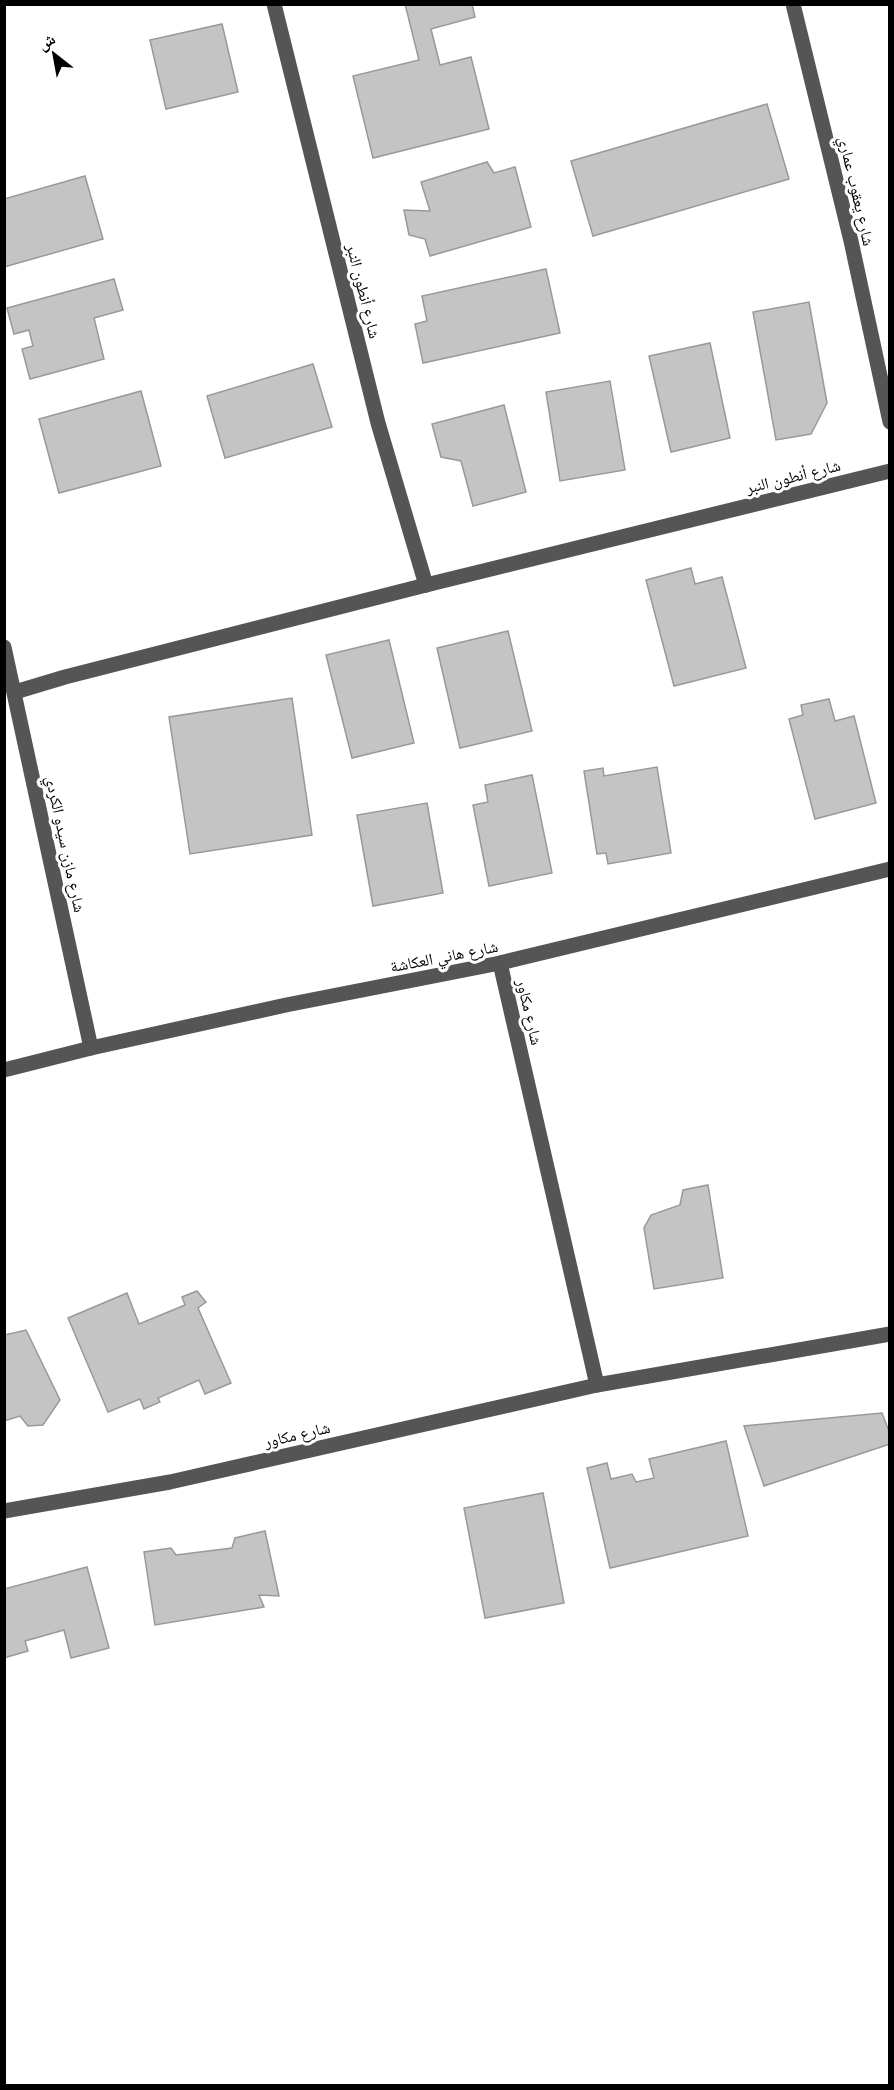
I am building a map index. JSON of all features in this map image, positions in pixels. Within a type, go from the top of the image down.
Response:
[{"type":"street","name":"شارع أنطون النبر","points":[[274,4],[378,423],[426,585]]},
{"type":"street","name":"شارع يعقوب عماري","points":[[793,4],[851,241],[890,422]]},
{"type":"street","name":"شارع أنطون النبر","points":[[15,692],[65,677],[426,585],[890,471]]},
{"type":"street","name":"شارع مازن سيدو الكردي","points":[[4,647],[92,1048]]},
{"type":"street","name":"شارع هاني العكاشة","points":[[4,1070],[286,1005],[501,963],[890,869]]},
{"type":"street","name":"شارع مكاور","points":[[501,963],[597,1385]]},
{"type":"street","name":"شارع مكاور","points":[[4,1511],[170,1482],[597,1385],[890,1334]]},
{"type":"building","points":[[405,4],[472,4],[475,17],[431,29],[440,65],[471,57],[489,129],[373,158],[353,76],[419,60]]},
{"type":"building","points":[[222,24],[238,92],[166,109],[150,40]]},
{"type":"building","points":[[767,104],[789,179],[593,236],[571,161]]},
{"type":"building","points":[[487,162],[494,173],[515,167],[531,227],[430,256],[425,239],[409,235],[404,210],[430,211],[421,182]]},
{"type":"building","points":[[85,176],[103,239],[4,267],[4,199]]},
{"type":"building","points":[[546,269],[560,333],[423,363],[415,324],[427,321],[422,296]]},
{"type":"building","points":[[114,279],[123,310],[94,318],[104,359],[30,379],[22,349],[33,346],[29,330],[14,334],[7,308]]},
{"type":"building","points":[[809,302],[827,403],[811,434],[776,440],[753,312]]},
{"type":"building","points":[[710,343],[730,438],[671,452],[649,356]]},
{"type":"building","points":[[313,364],[332,427],[225,458],[207,396]]},
{"type":"building","points":[[610,381],[625,470],[560,481],[546,392]]},
{"type":"building","points":[[141,391],[161,466],[59,493],[39,419]]},
{"type":"building","points":[[504,405],[526,492],[473,506],[461,461],[441,457],[432,424]]},
{"type":"building","points":[[691,568],[695,584],[722,577],[746,668],[674,686],[646,580]]},
{"type":"building","points":[[508,631],[532,731],[460,748],[437,648]]},
{"type":"building","points":[[389,640],[414,743],[352,758],[326,655]]},
{"type":"building","points":[[292,698],[312,835],[190,854],[169,717]]},
{"type":"building","points":[[829,699],[835,721],[854,716],[876,803],[815,819],[789,719],[803,715],[801,705]]},
{"type":"building","points":[[657,767],[671,853],[608,864],[606,853],[597,854],[584,771],[603,768],[604,776]]},
{"type":"building","points":[[532,775],[552,873],[489,886],[473,805],[488,802],[485,785]]},
{"type":"building","points":[[427,803],[443,893],[373,906],[357,815]]},
{"type":"building","points":[[708,1185],[723,1278],[654,1289],[644,1228],[651,1215],[680,1205],[683,1190]]},
{"type":"building","points":[[197,1291],[206,1302],[198,1308],[231,1383],[205,1394],[199,1380],[158,1398],[160,1402],[144,1409],[140,1399],[108,1412],[68,1318],[127,1293],[139,1324],[185,1305],[182,1297]]},
{"type":"building","points":[[26,1330],[60,1400],[43,1425],[28,1426],[20,1416],[4,1421],[4,1335]]},
{"type":"building","points":[[882,1413],[890,1434],[890,1444],[764,1486],[744,1426]]},
{"type":"building","points":[[726,1441],[748,1536],[610,1568],[587,1468],[607,1463],[611,1479],[632,1474],[636,1482],[654,1478],[649,1459]]},
{"type":"building","points":[[543,1493],[564,1603],[485,1618],[464,1508]]},
{"type":"building","points":[[265,1531],[279,1596],[259,1595],[264,1607],[155,1625],[144,1552],[171,1548],[176,1555],[232,1548],[235,1538]]},
{"type":"building","points":[[87,1567],[109,1648],[71,1658],[64,1630],[25,1641],[28,1651],[4,1658],[4,1589]]}]
